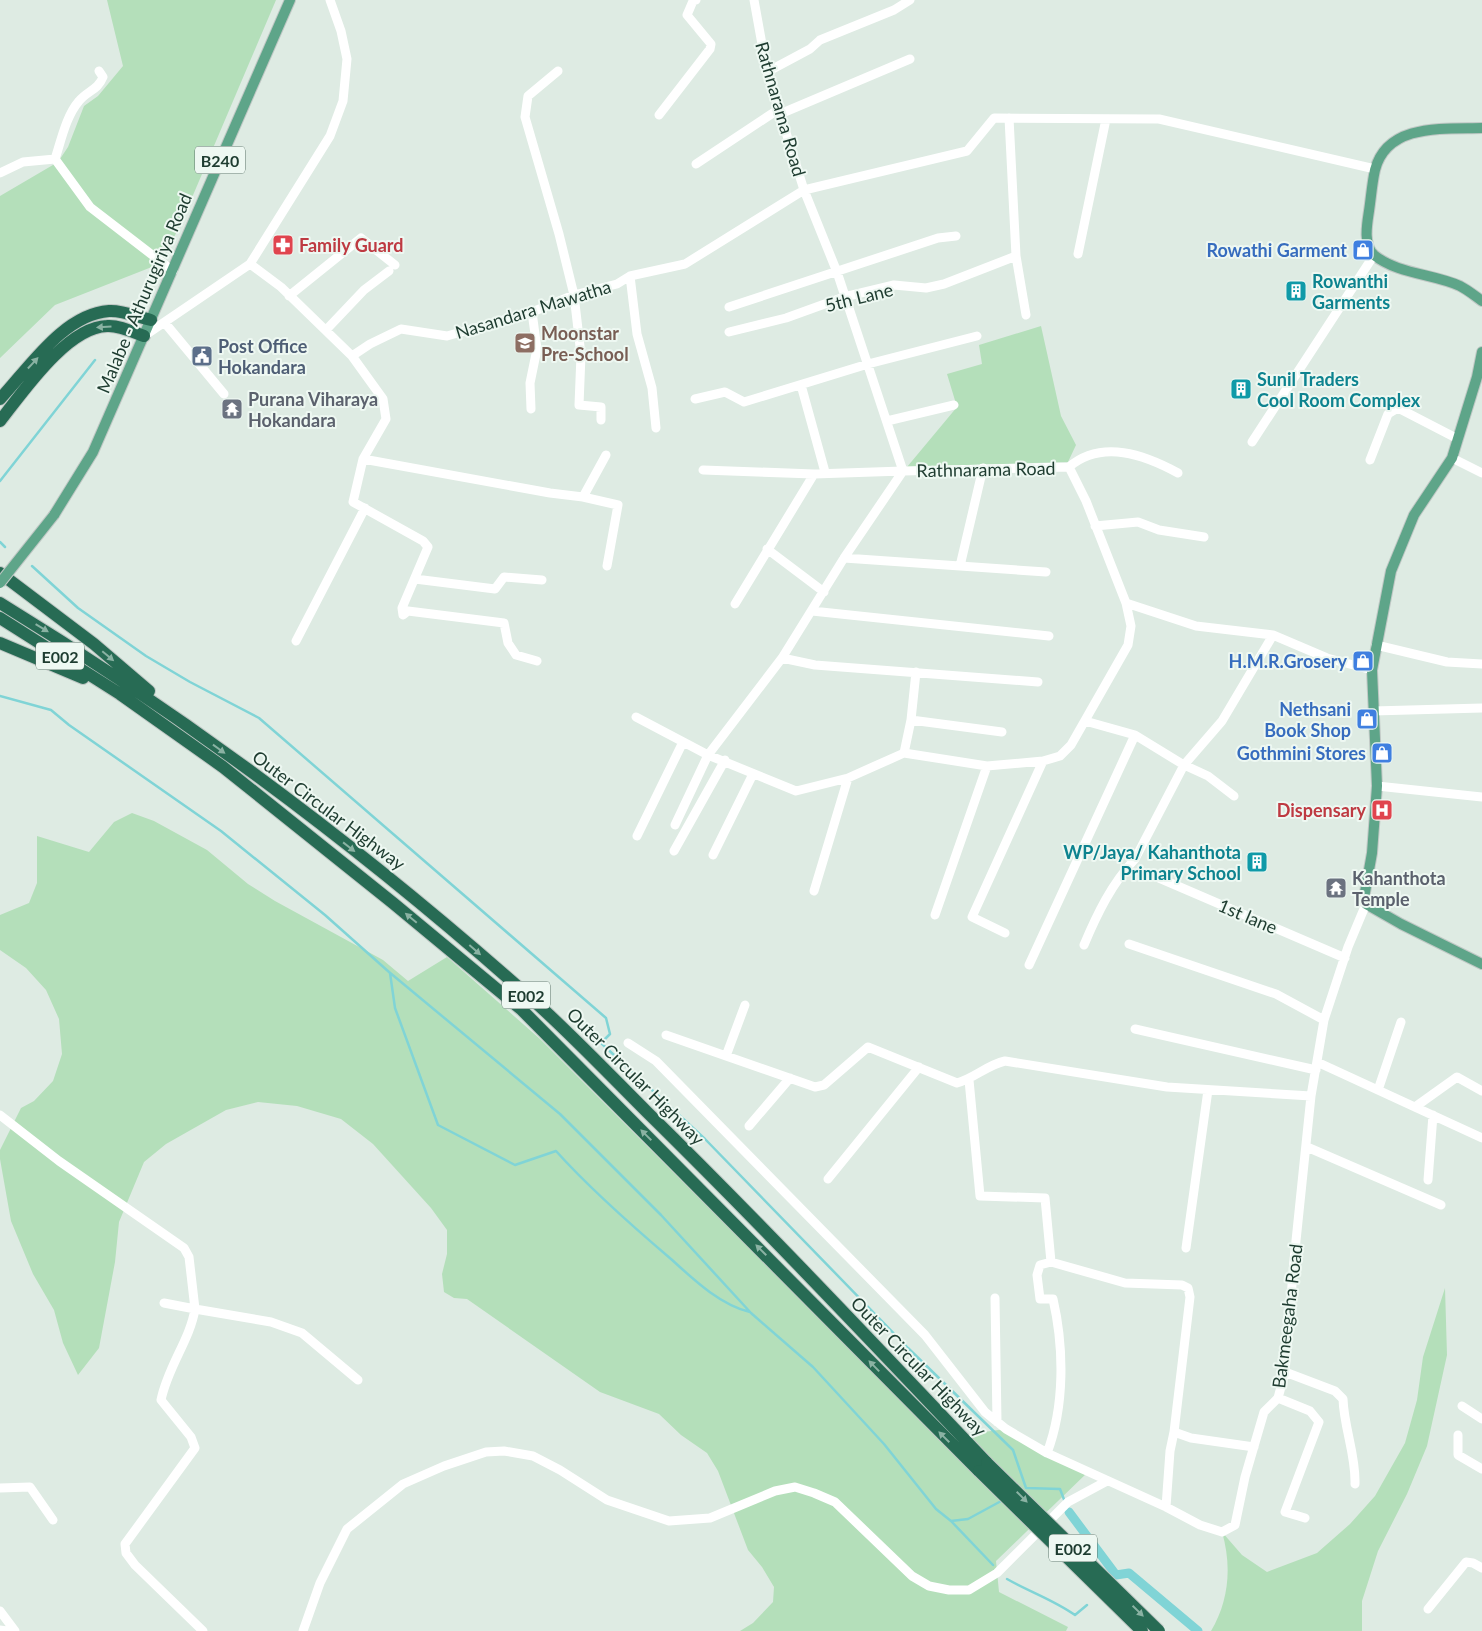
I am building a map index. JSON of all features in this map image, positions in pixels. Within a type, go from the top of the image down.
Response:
[{"type":"highway","points":[[0,399],[66,327],[90,314],[111,311],[151,320]]},
{"type":"highway","points":[[0,421],[53,358],[79,333],[109,325],[144,336]]},
{"type":"highway","points":[[0,573],[94,644],[203,737]]},
{"type":"highway","name":"Outer Circular Highway","points":[[0,603],[73,648],[263,780],[400,886],[536,1003],[732,1196],[983,1467],[1159,1631]]},
{"type":"highway","name":"Outer Circular Highway","points":[[0,618],[120,694],[223,767],[393,903],[522,1010],[983,1467],[1142,1631]]},
{"type":"highway","points":[[0,643],[120,694]]},
{"type":"main road","name":"Malabe - Athurugiriya Road","points":[[0,583],[54,515],[93,452],[290,0]]},
{"type":"main road","points":[[1482,128],[1412,133],[1393,140],[1383,151],[1375,169],[1366,229],[1368,246],[1374,255],[1393,265],[1460,286],[1482,301]]},
{"type":"main road","points":[[1482,352],[1477,377],[1452,458],[1414,515],[1391,571],[1372,670],[1377,786],[1372,853],[1364,898],[1366,904],[1482,964]]},
{"type":"street","points":[[144,336],[250,264],[330,136],[343,101],[347,59],[341,31],[330,0]]},
{"type":"street","points":[[659,115],[710,49],[711,44],[687,15],[693,1],[696,0]]},
{"type":"street","name":"Rathnarama Road","points":[[754,0],[767,72],[804,190],[836,272],[904,471],[1069,467],[1086,500],[1126,603],[1131,626],[1128,645],[1070,745],[1060,756],[1043,761]]},
{"type":"street","points":[[767,72],[810,49],[820,40],[894,10],[910,0]]},
{"type":"street","points":[[696,164],[779,111],[910,59]]},
{"type":"street","points":[[55,159],[70,116],[79,101],[100,86],[103,77],[99,71]]},
{"type":"street","points":[[558,71],[528,96],[525,117],[574,295],[581,355],[580,405],[600,407],[601,420]]},
{"type":"street","name":"Nasandara Mawatha","points":[[352,356],[370,344],[401,329],[447,336],[532,312],[574,295],[617,284],[630,276],[685,264],[804,190],[967,151],[994,118],[1009,118]]},
{"type":"street","points":[[1026,315],[1016,256],[1009,118],[1160,119],[1375,169]]},
{"type":"street","points":[[1078,254],[1106,119]]},
{"type":"street","points":[[55,159],[90,207],[173,271]]},
{"type":"street","points":[[0,173],[23,162],[55,159]]},
{"type":"street","points":[[729,307],[938,238],[956,236]]},
{"type":"street","points":[[289,296],[361,238],[392,268],[364,290],[326,330]]},
{"type":"street","points":[[1252,442],[1374,255]]},
{"type":"street","name":"5th Lane","points":[[729,332],[786,318],[844,298],[894,285],[926,288],[944,284],[1016,256]]},
{"type":"street","points":[[250,264],[289,296],[352,356],[383,399],[386,419],[363,459],[353,502],[423,541],[428,547],[402,608],[403,615],[408,611],[504,623],[508,643],[516,656],[538,661]]},
{"type":"street","points":[[630,276],[637,334],[652,388],[656,428]]},
{"type":"street","points":[[531,409],[530,383],[537,349],[532,312]]},
{"type":"street","points":[[164,324],[224,394]]},
{"type":"street","points":[[695,399],[724,392],[744,402],[868,364],[977,336]]},
{"type":"street","points":[[801,385],[825,472]]},
{"type":"street","points":[[887,421],[954,405]]},
{"type":"street","points":[[1370,460],[1388,414],[1398,408],[1458,439]]},
{"type":"street","points":[[1069,467],[1078,459],[1095,453],[1126,452],[1154,460],[1178,473]]},
{"type":"street","points":[[583,497],[606,455]]},
{"type":"street","points":[[1452,458],[1482,473]]},
{"type":"street","points":[[363,459],[550,494],[583,497],[618,505],[608,566]]},
{"type":"street","points":[[960,566],[984,468]]},
{"type":"street","points":[[703,470],[814,474],[825,472],[904,471]]},
{"type":"street","points":[[675,825],[708,755],[782,658],[844,558],[904,471]]},
{"type":"street","points":[[735,604],[814,474]]},
{"type":"street","points":[[296,641],[366,508]]},
{"type":"street","points":[[1096,526],[1138,522],[1159,530],[1204,537]]},
{"type":"street","points":[[767,549],[824,592]]},
{"type":"street","points":[[844,558],[1046,572]]},
{"type":"street","points":[[415,579],[495,589],[504,577],[542,580]]},
{"type":"street","points":[[1126,603],[1196,626],[1273,635],[1327,658],[1372,670]]},
{"type":"street","points":[[812,611],[1048,636]]},
{"type":"street","points":[[1084,945],[1097,914],[1125,870],[1135,859],[1184,765],[1222,721],[1273,635]]},
{"type":"street","points":[[1376,645],[1447,662],[1482,664]]},
{"type":"street","points":[[782,658],[815,665],[1038,682]]},
{"type":"street","points":[[904,753],[911,720],[916,672]]},
{"type":"street","points":[[1373,711],[1482,708]]},
{"type":"street","points":[[636,718],[708,755],[725,760],[753,774],[796,791],[848,778],[904,753],[987,766],[1043,761],[972,917],[1005,933]]},
{"type":"street","points":[[911,720],[1002,732]]},
{"type":"street","points":[[1085,721],[1135,735],[1184,765],[1208,776],[1234,796]]},
{"type":"street","points":[[1028,965],[1135,735]]},
{"type":"street","points":[[637,836],[683,742]]},
{"type":"street","points":[[674,852],[725,760]]},
{"type":"street","points":[[935,915],[987,766]]},
{"type":"street","points":[[713,855],[753,774]]},
{"type":"street","points":[[814,891],[848,778]]},
{"type":"street","points":[[1377,786],[1482,797]]},
{"type":"street","name":"1st lane","points":[[1152,875],[1345,958]]},
{"type":"street","name":"Bakmeegaha Road","points":[[628,1043],[656,1060],[925,1335],[985,1412],[997,1422],[1047,1453],[1166,1506],[1200,1525],[1222,1532],[1231,1529],[1235,1525],[1245,1477],[1264,1412],[1278,1398],[1285,1372],[1294,1260],[1311,1096],[1316,1066],[1324,1020],[1366,904]]},
{"type":"street","points":[[1129,944],[1276,994],[1324,1020]]},
{"type":"street","points":[[726,1056],[746,1005]]},
{"type":"street","points":[[1378,1090],[1402,1022]]},
{"type":"street","points":[[1135,1029],[1316,1066],[1378,1090],[1482,1138]]},
{"type":"street","points":[[666,1035],[814,1087],[824,1085],[868,1047],[957,1083],[969,1080],[994,1064],[1004,1061],[1167,1087],[1311,1096]]},
{"type":"street","points":[[828,1179],[919,1067]]},
{"type":"street","points":[[1415,1107],[1456,1077],[1482,1091]]},
{"type":"street","points":[[749,1126],[790,1078]]},
{"type":"street","points":[[969,1080],[980,1196],[1045,1198],[1051,1262]]},
{"type":"street","points":[[1186,1248],[1208,1090]]},
{"type":"street","points":[[0,1115],[59,1161],[184,1248],[189,1257],[195,1309],[193,1321],[165,1378],[161,1400],[190,1437],[195,1448],[125,1544],[126,1553],[135,1565],[203,1631]]},
{"type":"street","points":[[1428,1180],[1433,1115]]},
{"type":"street","points":[[1307,1147],[1441,1205]]},
{"type":"street","points":[[1047,1453],[1053,1437],[1061,1389],[1057,1316],[1053,1299],[1040,1299],[1037,1275],[1040,1265],[1051,1262],[1125,1283],[1182,1285],[1188,1288],[1190,1297],[1174,1432],[1170,1451],[1166,1506]]},
{"type":"street","points":[[995,1298],[997,1422]]},
{"type":"street","points":[[164,1304],[271,1322],[302,1333],[358,1380]]},
{"type":"street","points":[[1285,1372],[1335,1391],[1343,1398],[1344,1420],[1356,1466],[1355,1484]]},
{"type":"street","points":[[1278,1398],[1310,1411],[1319,1422],[1285,1512],[1305,1518]]},
{"type":"street","points":[[1462,1406],[1482,1419]]},
{"type":"street","points":[[1174,1432],[1192,1438],[1254,1447]]},
{"type":"street","points":[[1458,1435],[1458,1455],[1482,1469]]},
{"type":"street","points":[[303,1631],[320,1583],[347,1529],[403,1484],[444,1466],[486,1452],[504,1451],[534,1456],[608,1500],[669,1521],[710,1518],[775,1492],[795,1487],[836,1502],[912,1576],[929,1586],[949,1590],[969,1590],[997,1572],[1068,1502],[1107,1481]]},
{"type":"street","points":[[0,1488],[30,1487],[53,1520]]},
{"type":"street","points":[[1428,1609],[1466,1562],[1473,1563],[1482,1568]]},
{"type":"street","points":[[0,1611],[15,1631]]},
{"type":"street","points":[[0,1630],[7,1631]]},
{"type":"green space","points":[[107,0],[276,0],[185,214],[162,263],[55,305],[0,358],[0,196],[58,162],[68,147],[84,106],[98,96],[123,66]]},
{"type":"green space","points":[[1041,326],[1061,416],[1076,445],[1068,462],[907,467],[957,407],[947,374],[982,364],[979,345]]},
{"type":"green space","points":[[132,813],[154,821],[207,850],[248,884],[275,901],[383,960],[408,981],[447,957],[540,1039],[939,1438],[1006,1429],[1088,1472],[996,1561],[999,1592],[1068,1627],[1066,1631],[740,1631],[753,1623],[773,1602],[774,1587],[762,1567],[748,1550],[718,1471],[707,1453],[681,1435],[659,1414],[600,1392],[467,1299],[454,1298],[444,1292],[442,1274],[447,1254],[447,1230],[431,1208],[373,1144],[341,1119],[297,1106],[258,1102],[226,1110],[166,1144],[144,1162],[119,1222],[115,1262],[99,1348],[78,1375],[63,1343],[54,1310],[33,1274],[11,1221],[0,1159],[0,1150],[21,1108],[34,1101],[53,1081],[62,1054],[59,1019],[46,990],[26,968],[0,950],[0,915],[29,903],[37,883],[37,836],[89,852],[114,822]]},
{"type":"green space","points":[[1445,1288],[1447,1355],[1427,1446],[1407,1494],[1378,1551],[1362,1601],[1362,1631],[1211,1631],[1222,1608],[1227,1583],[1227,1558],[1222,1532],[1242,1555],[1267,1572],[1317,1553],[1350,1524],[1375,1496],[1405,1443],[1417,1400],[1423,1357]]},
{"type":"waterway","points":[[0,481],[95,360]]},
{"type":"waterway","points":[[0,542],[5,547]]},
{"type":"waterway","points":[[32,566],[78,608],[146,656],[190,682],[259,718],[606,1018],[610,1034],[601,1043],[705,1139],[908,1348],[1013,1450],[1026,1488],[1060,1489],[1065,1502]]},
{"type":"waterway","points":[[0,696],[51,710],[69,725],[221,831],[325,915],[389,972],[560,1114],[661,1215],[751,1313],[813,1367],[884,1444],[936,1509],[951,1521],[968,1519],[1003,1500]]},
{"type":"waterway","points":[[390,973],[395,1008],[438,1125],[515,1165],[556,1151],[612,1207],[698,1283],[728,1304],[750,1312]]},
{"type":"waterway","points":[[1067,1507],[1069,1512]]},
{"type":"waterway","points":[[1069,1512],[1116,1575],[1129,1573],[1198,1631]]},
{"type":"waterway","points":[[951,1521],[993,1565]]},
{"type":"waterway","points":[[1007,1579],[1075,1615],[1087,1605]]},
{"type":"place","name":"Family Guard","points":[[283,245]]},
{"type":"place","name":"Rowathi Garment","points":[[1363,250]]},
{"type":"place","name":"Rowanthi Garments","points":[[1296,291]]},
{"type":"place","name":"Moonstar Pre-School","points":[[525,343]]},
{"type":"place","name":"Post Office Hokandara","points":[[202,356]]},
{"type":"place","name":"Sunil Traders Cool Room Complex","points":[[1241,389]]},
{"type":"place","name":"Purana Viharaya Hokandara","points":[[232,409]]},
{"type":"place","name":"H.M.R.Grosery","points":[[1363,661]]},
{"type":"place","name":"Nethsani Book Shop","points":[[1367,719]]},
{"type":"place","name":"Gothmini Stores","points":[[1382,753]]},
{"type":"place","name":"Dispensary","points":[[1382,810]]},
{"type":"place","name":"WP/Jaya/ Kahanthota Primary School","points":[[1257,862]]},
{"type":"place","name":"Kahanthota Temple","points":[[1336,888]]}]
